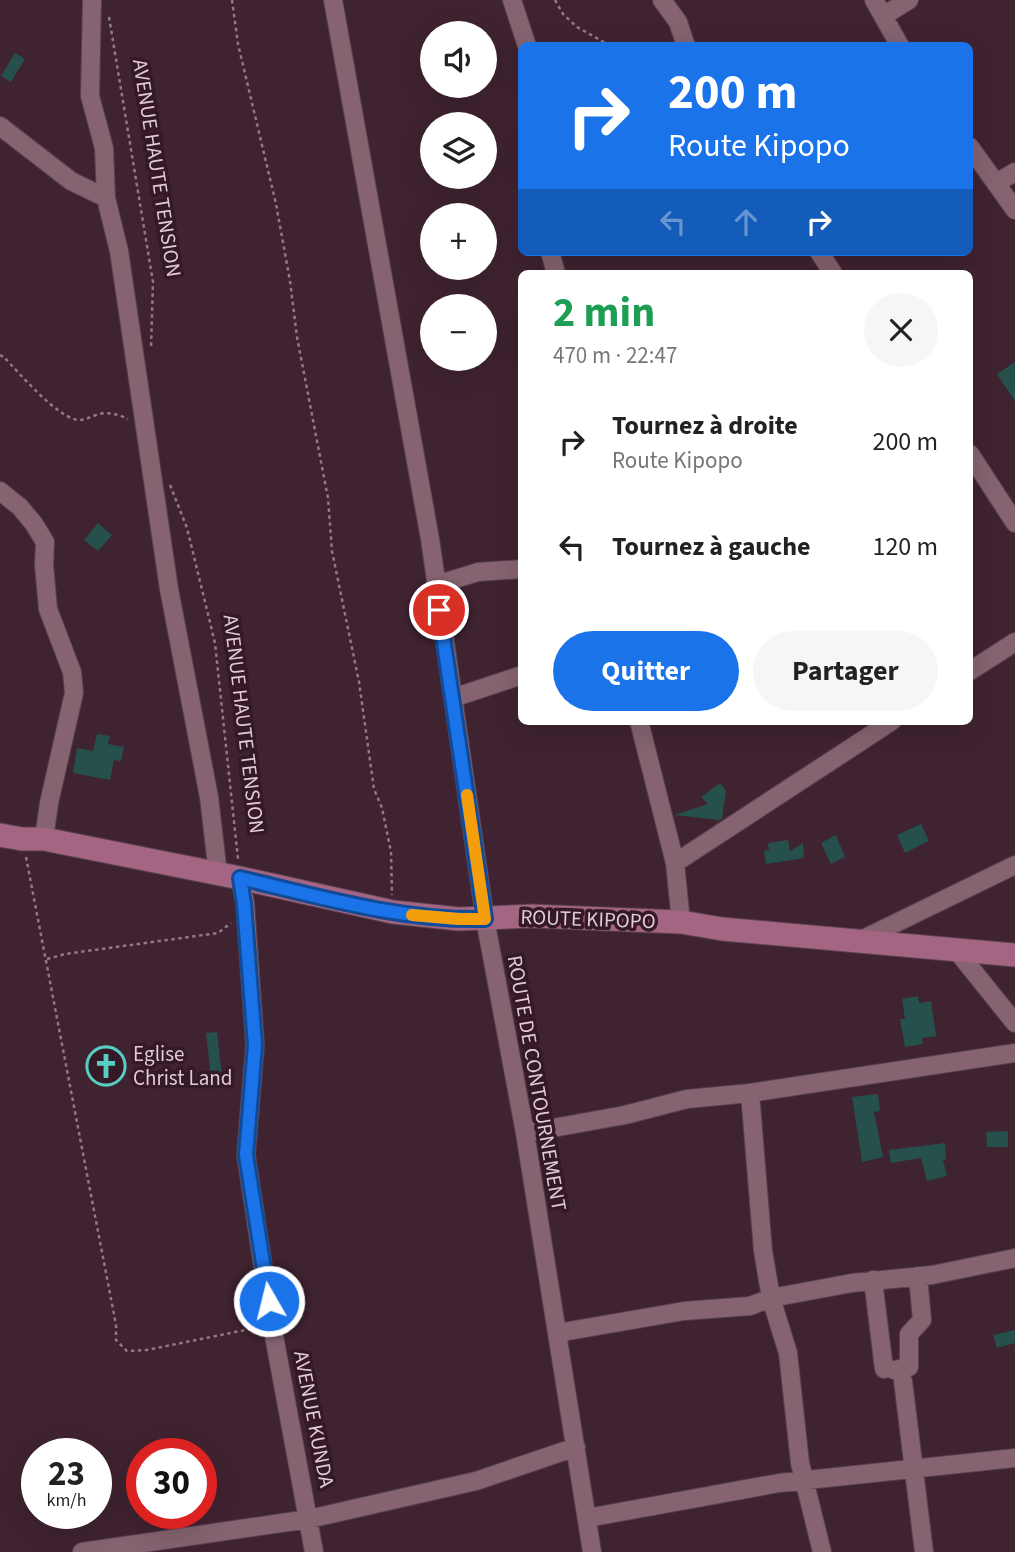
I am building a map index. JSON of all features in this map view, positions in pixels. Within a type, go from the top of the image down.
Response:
[{"type":"main road","name":"ROUTE KIPOPO","points":[[22,837],[229,876],[393,912],[459,919],[565,917],[681,922],[722,929],[1015,955]]},
{"type":"street","name":"AVENUE KUNDA","points":[[92,0],[90,96],[104,148],[106,198],[119,251],[169,589],[209,797],[229,876],[244,904],[255,1045],[246,1155],[272,1325],[314,1552]]},
{"type":"street","name":"ROUTE DE CONTOURNEMENT","points":[[333,0],[430,538],[485,919],[525,1133],[592,1552]]},
{"type":"street","points":[[512,0],[526,42]]},
{"type":"street","points":[[662,0],[678,22],[685,42]]},
{"type":"street","points":[[899,42],[879,8],[909,0]]},
{"type":"street","points":[[0,126],[71,181],[106,198]]},
{"type":"street","points":[[973,151],[1015,210]]},
{"type":"street","points":[[996,184],[1015,172]]},
{"type":"street","points":[[973,459],[1015,523]]},
{"type":"street","points":[[0,491],[27,515],[45,542],[48,609],[72,672],[74,693],[49,803],[22,837]]},
{"type":"street","points":[[436,585],[478,572],[518,569]]},
{"type":"street","points":[[973,669],[1015,642]]},
{"type":"street","points":[[453,698],[518,676]]},
{"type":"street","points":[[640,725],[675,863],[681,922]]},
{"type":"street","points":[[675,863],[886,725]]},
{"type":"street","points":[[861,940],[1015,865]]},
{"type":"street","points":[[957,951],[1015,1023]]},
{"type":"street","points":[[525,1133],[625,1115],[687,1099],[750,1093],[1015,1053]]},
{"type":"street","points":[[750,1093],[763,1251],[771,1298],[788,1353],[800,1463],[822,1552]]},
{"type":"street","points":[[557,1333],[684,1311],[750,1306],[771,1298],[873,1280],[960,1270],[1015,1258]]},
{"type":"street","points":[[894,1373],[909,1367],[909,1334],[922,1320],[918,1276]]},
{"type":"street","points":[[873,1280],[915,1468],[924,1552]]},
{"type":"street","points":[[82,1552],[309,1519],[476,1481],[576,1447]]},
{"type":"street","points":[[587,1518],[805,1480],[1015,1458]]},
{"type":"path","points":[[232,0],[238,44],[276,204],[288,268],[297,337],[328,498],[332,551],[359,682],[374,789],[382,808],[391,852],[393,912]]},
{"type":"path","points":[[555,0],[563,14],[577,27],[604,42]]},
{"type":"path","name":"AVENUE HAUTE TENSION","points":[[107,11],[153,282],[151,349]]},
{"type":"path","points":[[0,355],[30,386],[70,419],[82,421],[99,413],[117,414],[145,430]]},
{"type":"path","name":"AVENUE HAUTE TENSION","points":[[167,477],[187,528],[215,643],[229,876]]},
{"type":"path","points":[[22,837],[74,1100],[116,1340],[127,1351],[147,1350],[272,1325]]},
{"type":"path","points":[[46,959],[65,954],[218,933],[235,920],[244,904]]},
{"type":"building","points":[[15,53],[25,59],[11,82],[1,76]]},
{"type":"building","points":[[1015,362],[1015,401],[997,374]]},
{"type":"building","points":[[98,523],[112,535],[98,551],[84,540]]},
{"type":"building","points":[[97,734],[110,736],[108,744],[124,747],[121,761],[114,760],[110,780],[73,773],[77,748],[93,751]]},
{"type":"building","points":[[720,783],[726,791],[722,819],[674,815],[708,804],[701,797]]},
{"type":"building","points":[[921,824],[929,841],[905,853],[897,835]]},
{"type":"building","points":[[836,835],[845,857],[831,864],[821,843]]},
{"type":"building","points":[[788,840],[790,851],[803,843],[804,858],[766,864],[764,851],[769,850],[768,843]]},
{"type":"building","points":[[918,996],[919,1003],[931,1001],[936,1036],[922,1038],[923,1044],[905,1047],[900,1019],[905,1019],[902,999]]},
{"type":"building","points":[[217,1032],[222,1076],[211,1078],[206,1033]]},
{"type":"building","points":[[878,1094],[880,1111],[874,1112],[883,1157],[862,1162],[852,1097]]},
{"type":"building","points":[[1008,1131],[1008,1147],[987,1147],[986,1132]]},
{"type":"building","points":[[945,1143],[946,1160],[943,1160],[947,1176],[927,1181],[921,1158],[891,1163],[889,1150]]},
{"type":"building","points":[[1015,1330],[1015,1343],[997,1348],[993,1335]]},
{"type":"slow traffic","points":[[412,915],[485,919],[467,795]]},
{"type":"place","name":"Eglise Christ Land","points":[[106,1066]]},
{"type":"route","points":[[269,1301],[246,1155],[255,1045],[240,878],[393,912],[485,919],[439,610]]}]
